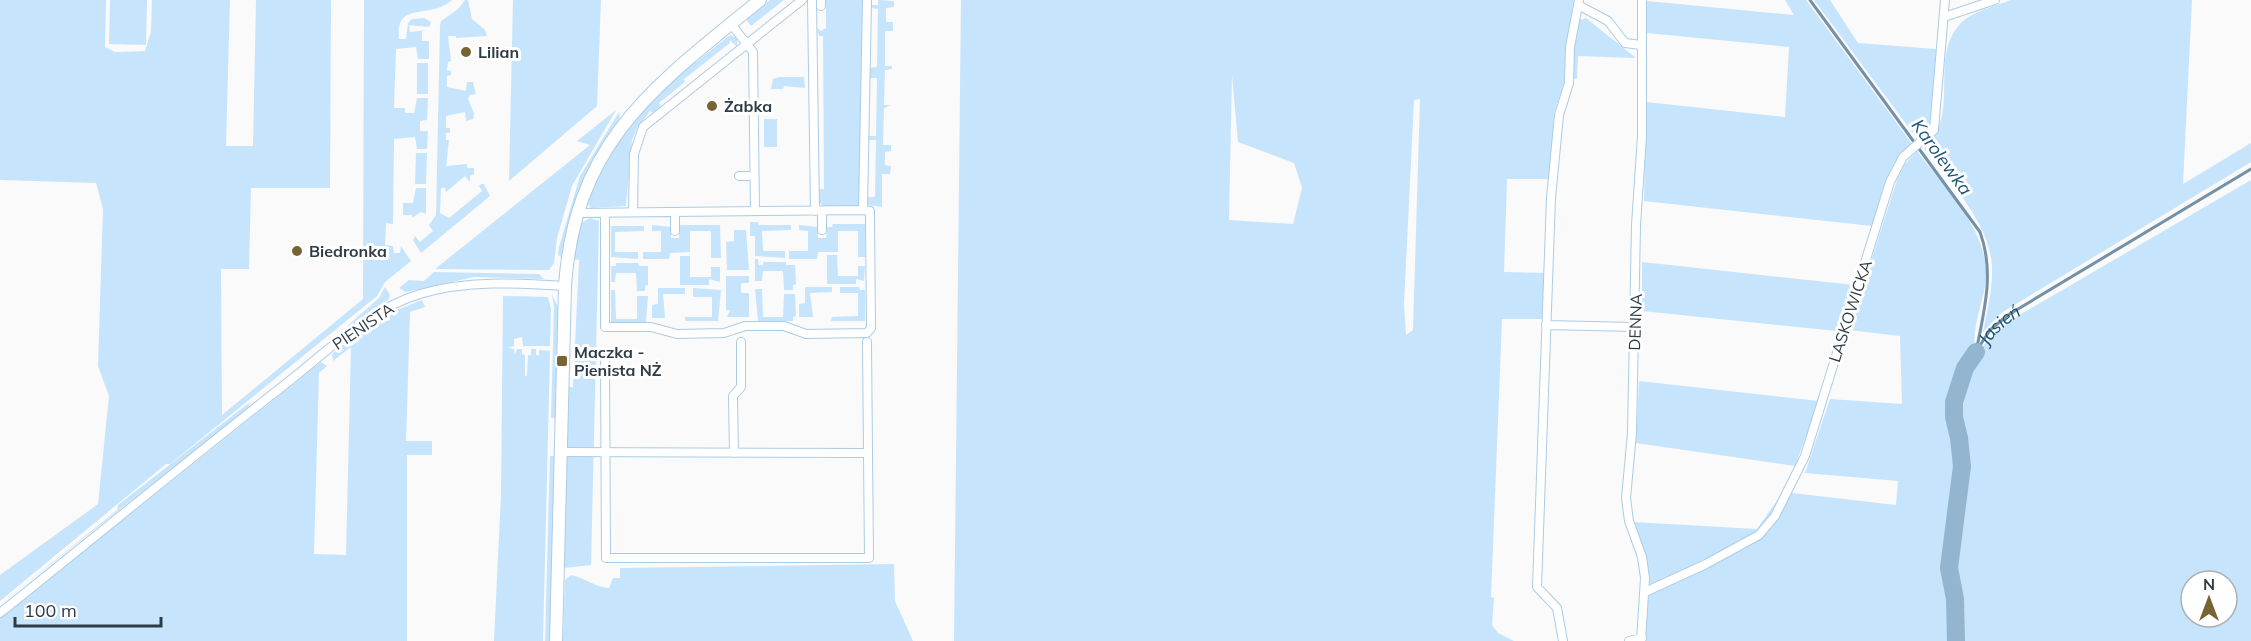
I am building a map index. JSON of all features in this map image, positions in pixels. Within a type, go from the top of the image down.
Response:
[{"type":"street","points":[[556,641],[565,286],[570,243],[577,213],[600,159],[630,115],[664,78],[760,0]]},
{"type":"street","points":[[633,212],[634,154],[643,127],[746,42],[802,0]]},
{"type":"street","points":[[812,0],[819,211],[822,230]]},
{"type":"street","points":[[863,210],[867,0]]},
{"type":"street","name":"DENNA","points":[[1641,639],[1645,592],[1642,557],[1629,522],[1626,498],[1632,434],[1636,225],[1642,136],[1642,0]]},
{"type":"street","name":"LASKOWICKA","points":[[1645,592],[1706,564],[1759,535],[1776,516],[1806,456],[1895,169],[1909,151],[1927,139],[1934,130],[1937,119],[1945,0]]},
{"type":"street","points":[[1944,17],[1995,0]]},
{"type":"street","points":[[1563,641],[1557,608],[1537,587],[1551,191],[1559,115],[1569,83],[1570,47],[1579,3],[1608,21],[1625,43],[1641,45]]},
{"type":"street","points":[[730,24],[754,55],[754,212]]},
{"type":"street","points":[[739,176],[754,176]]},
{"type":"street","points":[[577,213],[870,211],[871,328],[867,333],[806,334],[784,327],[745,327],[724,333],[677,334],[651,327],[605,327],[604,213]]},
{"type":"street","points":[[675,212],[675,231]]},
{"type":"street","name":"PIENISTA","points":[[0,613],[250,411],[358,326],[385,309],[420,294],[464,285],[565,286]]},
{"type":"street","points":[[1546,325],[1634,327]]},
{"type":"street","points":[[734,453],[733,396],[741,387],[741,342]]},
{"type":"street","points":[[605,357],[606,558],[869,558],[867,342]]},
{"type":"street","points":[[560,452],[868,453]]},
{"type":"street","points":[[1629,641],[1641,639]]},
{"type":"shaded area","points":[[0,0],[106,0],[105,47],[115,52],[145,51],[151,32],[152,0],[230,0],[226,146],[253,146],[256,0],[331,0],[330,188],[251,188],[249,269],[221,269],[222,415],[363,299],[364,0],[452,0],[443,6],[408,15],[402,19],[399,27],[399,39],[406,39],[408,23],[412,19],[424,18],[431,22],[429,27],[409,25],[410,32],[429,30],[422,31],[422,41],[429,41],[429,59],[418,59],[416,47],[396,49],[394,108],[405,108],[405,113],[414,113],[417,98],[428,98],[427,120],[420,121],[420,131],[428,131],[427,149],[417,149],[415,137],[394,139],[393,224],[386,223],[385,245],[393,246],[394,253],[400,253],[401,246],[411,261],[385,282],[377,296],[170,464],[166,464],[0,601],[0,575],[98,504],[109,396],[98,366],[103,209],[96,183],[0,180]]},
{"type":"shaded area","points":[[110,0],[147,0],[146,45],[109,44]]},
{"type":"shaded area","points":[[465,0],[468,0],[472,19],[485,30],[487,36],[456,38],[456,36],[448,36],[451,61],[448,62],[447,70],[451,71],[451,75],[447,76],[447,87],[466,91],[467,82],[473,82],[476,94],[470,95],[468,99],[474,113],[473,119],[466,121],[465,112],[446,116],[446,128],[450,128],[450,133],[446,133],[446,140],[449,140],[446,166],[467,164],[467,168],[474,168],[474,174],[470,176],[470,182],[465,176],[446,192],[445,188],[441,188],[440,213],[449,218],[482,191],[479,186],[481,184],[484,184],[490,196],[421,253],[413,240],[415,236],[420,242],[433,231],[429,225],[436,215],[440,26],[441,21],[458,9]]},
{"type":"shaded area","points":[[513,0],[601,0],[597,106],[509,181]]},
{"type":"shaded area","points":[[770,0],[784,0],[751,26],[746,19]]},
{"type":"shaded area","points":[[826,0],[864,0],[859,205],[857,207],[824,207],[819,202],[818,189],[824,189],[823,36],[819,36],[817,28],[821,31],[826,28]]},
{"type":"shaded area","points":[[878,0],[894,1],[894,7],[886,8],[886,22],[893,22],[893,31],[885,31],[885,66],[892,66],[892,69],[885,70],[884,105],[891,105],[884,108],[883,145],[891,145],[891,151],[885,152],[885,165],[891,166],[890,174],[882,174],[882,207],[868,205],[868,197],[875,197],[876,140],[868,140],[869,136],[876,136],[877,78],[870,78],[870,68],[877,67],[878,9],[871,8],[871,5],[878,5]]},
{"type":"shaded area","points":[[961,0],[1574,0],[1572,10],[1581,20],[1586,18],[1636,58],[1578,56],[1577,79],[1566,77],[1554,113],[1550,179],[1507,179],[1504,272],[1546,273],[1542,319],[1502,319],[1491,597],[1494,598],[1492,625],[1498,633],[1514,641],[954,641]],"holes":[[[1232,75],[1238,142],[1294,163],[1302,188],[1293,224],[1229,220]],[[1420,99],[1413,330],[1406,335],[1404,304],[1414,100]]]},
{"type":"shaded area","points":[[1785,0],[1806,0],[1912,144],[1903,152],[1890,171],[1872,226],[1644,201],[1646,102],[1785,117],[1789,47],[1647,33],[1647,1],[1794,15]]},
{"type":"shaded area","points":[[1814,0],[1830,0],[1858,43],[1936,49],[1931,125],[1918,140]]},
{"type":"shaded area","points":[[2011,0],[2192,0],[2183,184],[2251,143],[2251,162],[2001,313],[1983,332],[1992,283],[1990,250],[1976,218],[1956,188],[1923,147],[1935,135],[1941,121],[1946,53],[1951,37],[1961,23],[1972,15]]},
{"type":"shaded area","points":[[730,35],[737,38],[737,47],[730,40],[730,43],[684,79],[685,82],[659,103],[661,106],[653,113],[650,111],[637,128],[632,140],[626,206],[591,208],[588,204],[594,183],[604,163],[630,125],[693,60],[696,62]]},
{"type":"shaded area","points":[[417,63],[428,63],[428,94],[417,94]]},
{"type":"shaded area","points":[[804,77],[805,88],[784,86],[783,89],[771,89],[773,79]]},
{"type":"shaded area","points":[[616,110],[572,186],[557,238],[554,263],[549,270],[435,269],[590,145],[577,141]]},
{"type":"shaded area","points":[[619,112],[620,118],[591,168],[576,202],[561,257],[558,255],[559,247],[580,176]]},
{"type":"shaded area","points":[[764,119],[777,119],[777,147],[764,147]]},
{"type":"shaded area","points":[[1917,151],[1973,226],[1985,261],[1986,279],[1976,325],[1976,352],[2011,320],[2251,180],[2251,641],[1645,641],[1650,577],[1633,522],[1757,529],[1783,492],[1896,505],[1898,481],[1805,473],[1830,399],[1902,404],[1900,336],[1849,330],[1897,180],[1905,164]]},
{"type":"shaded area","points":[[416,153],[427,153],[426,184],[415,184]]},
{"type":"shaded area","points":[[416,188],[426,188],[426,214],[421,212],[412,218],[412,215],[403,215],[403,203],[413,203]]},
{"type":"shaded area","points":[[590,218],[599,221],[591,565],[564,568],[568,387],[573,387],[579,260],[573,259],[581,223]]},
{"type":"shaded area","points":[[750,222],[758,222],[759,225],[791,225],[791,230],[762,231],[763,251],[785,251],[785,258],[755,256],[755,236],[750,236]]},
{"type":"shaded area","points":[[833,224],[865,224],[865,257],[858,257],[858,231],[838,231],[838,252],[818,252],[817,259],[789,259],[789,251],[808,251],[808,231],[799,230],[799,225],[818,227],[818,238],[826,238],[827,227],[832,227]]},
{"type":"shaded area","points":[[652,225],[671,227],[671,238],[679,238],[679,225],[720,225],[721,258],[711,258],[711,231],[690,231],[690,252],[670,253],[669,259],[643,259],[643,252],[661,252],[661,231],[652,231]]},
{"type":"shaded area","points":[[611,226],[644,226],[644,231],[615,232],[615,252],[638,252],[638,259],[611,257]]},
{"type":"shaded area","points":[[734,230],[746,230],[749,270],[727,270],[726,242],[734,241]]},
{"type":"shaded area","points":[[827,255],[837,255],[838,276],[858,276],[858,266],[865,266],[864,281],[856,279],[856,284],[827,284]]},
{"type":"shaded area","points":[[680,256],[690,256],[690,277],[711,277],[711,267],[720,267],[720,282],[709,279],[709,285],[680,285]]},
{"type":"shaded area","points":[[755,259],[758,259],[759,265],[763,265],[763,262],[786,262],[786,265],[795,265],[796,284],[793,285],[793,290],[784,290],[783,271],[763,271],[762,281],[755,281]]},
{"type":"shaded area","points":[[1642,262],[1854,285],[1837,331],[1642,311]]},
{"type":"shaded area","points":[[616,263],[638,263],[639,266],[648,266],[648,285],[645,286],[645,291],[637,291],[636,273],[616,273],[615,282],[611,282],[611,266],[616,266]]},
{"type":"shaded area","points":[[434,272],[539,274],[544,279],[474,277],[406,292],[399,288],[409,280],[424,281]]},
{"type":"shaded area","points":[[726,276],[749,276],[749,283],[741,283],[741,293],[749,293],[749,317],[727,317],[730,310],[726,310]]},
{"type":"shaded area","points":[[385,287],[390,295],[389,299],[345,328],[379,298]]},
{"type":"shaded area","points":[[805,287],[832,287],[832,292],[810,293],[813,317],[799,317],[799,304],[805,303]]},
{"type":"shaded area","points":[[840,287],[859,287],[860,290],[865,290],[865,321],[831,321],[832,317],[858,316],[858,293],[840,293]]},
{"type":"shaded area","points":[[658,288],[685,288],[685,294],[663,294],[665,318],[652,318],[652,305],[658,304]]},
{"type":"shaded area","points":[[693,288],[721,290],[718,321],[685,321],[685,317],[712,317],[712,297],[693,297]]},
{"type":"shaded area","points":[[755,289],[762,289],[763,317],[783,317],[784,294],[795,294],[796,316],[793,317],[793,321],[758,321]]},
{"type":"shaded area","points":[[611,290],[615,290],[616,319],[637,319],[637,296],[648,296],[646,322],[611,322]]},
{"type":"shaded area","points":[[552,295],[558,307],[555,418],[551,418],[554,307]]},
{"type":"shaded area","points":[[503,296],[548,297],[551,309],[550,346],[523,346],[522,337],[514,339],[514,346],[508,348],[514,349],[515,355],[517,349],[522,349],[522,354],[525,355],[525,376],[527,376],[528,355],[531,355],[531,349],[536,349],[536,355],[539,355],[539,350],[550,351],[543,641],[494,641],[501,495]]},
{"type":"shaded area","points":[[422,300],[425,307],[410,312],[406,441],[432,441],[432,455],[407,455],[407,641],[0,641],[0,618],[321,362],[327,366],[319,373],[314,554],[346,555],[351,347],[333,361],[332,354],[348,341],[351,346],[359,341],[358,333],[383,316],[386,321],[390,320],[389,313]]},
{"type":"shaded area","points":[[1639,381],[1819,401],[1795,466],[1636,443]]},
{"type":"shaded area","points":[[250,402],[248,407],[0,605],[117,510],[118,505]]},
{"type":"shaded area","points":[[550,456],[554,456],[550,641],[545,641]]},
{"type":"shaded area","points":[[894,564],[895,601],[913,641],[563,641],[565,580],[571,575],[609,588],[613,578],[620,578],[620,568]]},
{"type":"waterway","name":"Karolewka","points":[[1810,0],[1980,232],[1987,262],[1987,292],[1976,352]]},
{"type":"waterway","name":"Jasień","points":[[1977,350],[1990,330],[2008,315],[2251,169]]},
{"type":"waterway","name":"Jasień","points":[[1956,641],[1955,599],[1949,568],[1962,466],[1954,417],[1954,402],[1965,368],[1976,352]]},
{"type":"place","name":"Lilian","points":[[466,52]]},
{"type":"place","name":"Żabka","points":[[712,106]]},
{"type":"place","name":"Biedronka","points":[[297,251]]},
{"type":"place","name":"Maczka - Pienista NŻ","points":[[562,361]]}]
